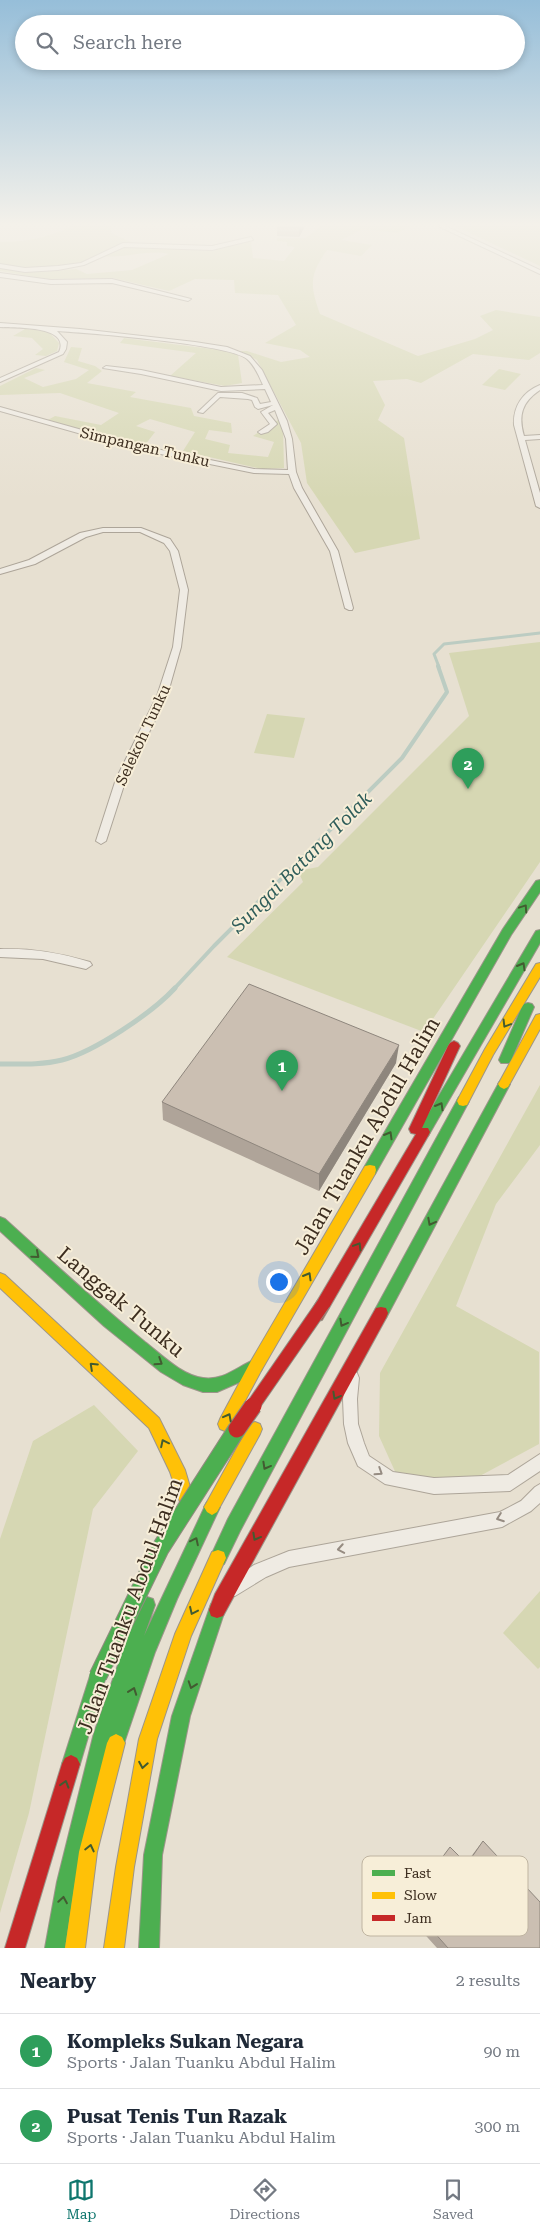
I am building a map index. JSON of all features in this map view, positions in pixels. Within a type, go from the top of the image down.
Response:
[{"type":"main road","name":"Jalan Tuanku Abdul Halim","points":[[55,1948],[66,1882],[103,1733],[185,1496],[256,1366],[507,932],[540,884]]},
{"type":"main road","points":[[398,1178],[421,1113],[500,956],[507,932]]},
{"type":"main road","points":[[268,1405],[324,1303],[540,934]]},
{"type":"main road","points":[[114,1948],[125,1867],[148,1739],[183,1634],[234,1525],[489,1052],[540,967]]},
{"type":"main road","points":[[454,1179],[540,979]]},
{"type":"main road","points":[[149,1948],[153,1855],[181,1716],[221,1600],[354,1364],[540,1018]]},
{"type":"main road","name":"Langgak Tunku","points":[[0,1223],[152,1357],[188,1380],[201,1385],[218,1383],[233,1379],[256,1366]]},
{"type":"main road","points":[[0,1279],[154,1423],[176,1470],[185,1496]]},
{"type":"main road","points":[[15,1948],[98,1676],[160,1549],[217,1459],[324,1303]]},
{"type":"main road","name":"Jalan Tuanku Abdul Halim","points":[[75,1948],[88,1852],[122,1721],[166,1601],[212,1506],[259,1422]]},
{"type":"street","points":[[0,325],[110,334],[227,349],[251,360],[259,370],[284,421],[289,439],[292,472],[298,488],[334,551],[349,608]]},
{"type":"street","points":[[0,380],[61,353],[64,341],[50,330]]},
{"type":"street","points":[[106,368],[141,372],[221,389],[266,387]]},
{"type":"street","points":[[540,386],[521,401],[516,413],[540,506]]},
{"type":"street","points":[[201,412],[218,395],[244,395],[252,397],[274,424],[266,431],[261,432]]},
{"type":"street","points":[[261,409],[276,405]]},
{"type":"street","name":"Simpangan Tunku","points":[[0,409],[130,446],[254,470],[292,472]]},
{"type":"street","points":[[521,438],[540,437]]},
{"type":"street","name":"Selekoh Tunku","points":[[0,572],[32,562],[83,535],[103,530],[141,530],[167,541],[174,551],[184,590],[177,648],[162,696],[121,779],[101,841]]},
{"type":"street","points":[[0,953],[22,952],[54,955],[86,965]]},
{"type":"street","points":[[354,1364],[350,1399],[351,1424],[364,1461],[390,1479],[434,1486],[510,1483],[540,1462]]},
{"type":"street","points":[[221,1600],[242,1582],[260,1571],[289,1559],[502,1519],[526,1506],[540,1492]]},
{"type":"green space","points":[[291,317],[327,317],[418,356],[475,339],[493,330],[481,317],[540,317],[540,353],[529,360],[473,354],[421,383],[407,379],[373,381],[385,405],[378,420],[404,438],[420,539],[355,553],[307,483],[301,443],[257,360],[240,351],[247,351],[281,362],[310,357],[300,350],[265,343],[296,325]]},
{"type":"green space","points":[[25,329],[48,331],[59,343],[57,351],[46,356],[35,355],[43,349],[32,338],[13,336]]},
{"type":"green space","points":[[124,338],[220,350],[238,355],[242,383],[225,386],[170,376],[196,353],[120,343]]},
{"type":"green space","points":[[71,347],[82,348],[78,361],[95,366],[102,371],[87,383],[136,392],[130,397],[191,408],[194,416],[231,423],[232,433],[209,430],[205,439],[230,445],[228,453],[268,457],[274,442],[253,436],[278,420],[283,429],[284,468],[262,469],[183,451],[195,432],[150,419],[136,426],[155,432],[145,445],[46,421],[55,416],[101,425],[119,413],[60,393],[0,395],[0,386],[36,368],[45,370],[24,378],[43,387],[76,379],[89,370],[64,362]]},
{"type":"green space","points":[[499,369],[521,374],[505,390],[482,385]]},
{"type":"green space","points":[[540,642],[540,862],[424,1032],[227,957],[303,882],[298,871],[318,867],[469,716],[449,653]]},
{"type":"green space","points":[[267,714],[305,718],[294,758],[254,753]]},
{"type":"green space","points":[[540,1085],[540,1145],[496,1204],[456,1306],[539,1352],[539,1444],[465,1484],[398,1478],[379,1436],[380,1373]]},
{"type":"green space","points":[[94,1405],[138,1451],[93,1509],[29,1813],[0,1913],[0,1539],[33,1441]]},
{"type":"green space","points":[[540,1591],[540,1667],[538,1669],[503,1633]]},
{"type":"building","points":[[249,984],[399,1045],[319,1174],[162,1102]]},
{"type":"building","points":[[483,1841],[497,1856],[473,1856]]},
{"type":"building","points":[[450,1847],[459,1856],[443,1856]]},
{"type":"building","points":[[528,1889],[540,1902],[540,1948],[448,1948],[437,1936],[528,1936]]},
{"type":"waterway","name":"Sungai Batang Tolak","points":[[439,667],[434,654],[444,644],[540,633]]},
{"type":"waterway","name":"Sungai Batang Tolak","points":[[173,990],[214,946],[402,758],[447,692],[438,666]]},
{"type":"waterway","name":"Sungai Batang Tolak","points":[[0,1064],[47,1063],[75,1056],[138,1020],[173,990]]},
{"type":"traffic: fast","points":[[370,1170],[507,932],[540,884]]},
{"type":"traffic: fast","points":[[424,1132],[540,934]]},
{"type":"traffic: fast","points":[[505,1060],[528,1007]]},
{"type":"traffic: fast","points":[[381,1313],[504,1084]]},
{"type":"traffic: fast","points":[[218,1558],[463,1101]]},
{"type":"traffic: fast","points":[[0,1223],[109,1321],[180,1376],[203,1385],[217,1385],[231,1380],[256,1366]]},
{"type":"traffic: fast","points":[[98,1676],[160,1549],[237,1429]]},
{"type":"traffic: fast","points":[[116,1743],[146,1652],[171,1593],[212,1507]]},
{"type":"traffic: fast","points":[[55,1948],[66,1882],[103,1733],[147,1605]]},
{"type":"traffic: fast","points":[[149,1948],[153,1855],[181,1716],[217,1610]]},
{"type":"traffic: fast","points":[[71,1764],[98,1676]]},
{"type":"traffic: slow","points":[[463,1101],[489,1052],[540,967]]},
{"type":"traffic: slow","points":[[504,1084],[540,1018]]},
{"type":"traffic: slow","points":[[225,1424],[256,1366],[370,1170]]},
{"type":"traffic: slow","points":[[0,1279],[154,1423],[177,1470],[185,1497]]},
{"type":"traffic: slow","points":[[212,1507],[255,1429]]},
{"type":"traffic: slow","points":[[114,1948],[125,1867],[148,1739],[183,1634],[218,1558]]},
{"type":"traffic: slow","points":[[75,1948],[88,1852],[116,1743]]},
{"type":"traffic: jam","points":[[415,1129],[454,1046]]},
{"type":"traffic: jam","points":[[317,1315],[424,1132]]},
{"type":"traffic: jam","points":[[237,1429],[324,1303]]},
{"type":"traffic: jam","points":[[217,1610],[381,1313]]},
{"type":"traffic: jam","points":[[15,1948],[71,1764]]},
{"type":"place","name":"Pusat Tenis Tun Razak","points":[[468,789]]},
{"type":"place","name":"Kompleks Sukan Negara","points":[[282,1091]]}]
